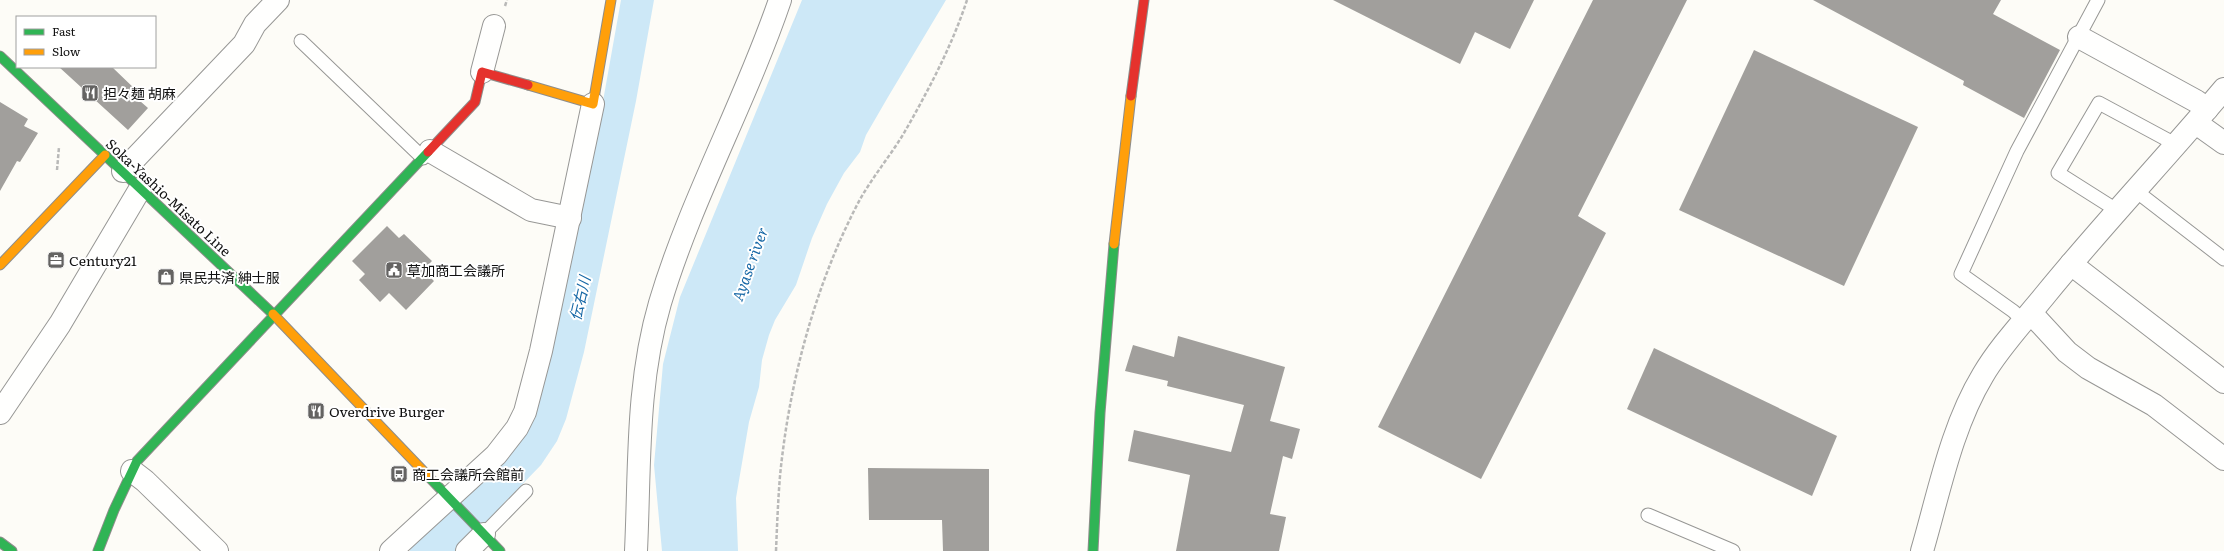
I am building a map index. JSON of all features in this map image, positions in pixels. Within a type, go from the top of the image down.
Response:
[{"type":"street","points":[[123,171],[244,44],[255,24],[278,0]]},
{"type":"street","points":[[391,551],[453,501],[496,455],[517,428],[525,412],[541,351],[570,218],[593,104],[611,0]]},
{"type":"street","points":[[636,551],[640,412],[650,348],[660,303],[674,262],[743,99],[780,0]]},
{"type":"street","points":[[1093,551],[1107,327],[1122,171],[1144,0]]},
{"type":"street","points":[[98,551],[136,461],[475,102],[494,26]]},
{"type":"street","points":[[2080,37],[2196,101],[2202,116],[2224,143]]},
{"type":"street","name":"Soka-Yashio-Misato Line","points":[[0,56],[274,315],[500,551]]},
{"type":"street","points":[[482,72],[593,104]]},
{"type":"street","points":[[1922,551],[1955,438],[1967,405],[1983,374],[2027,317],[2071,264],[2177,145],[2224,89]]},
{"type":"street","points":[[427,154],[531,210],[570,218]]},
{"type":"street","points":[[0,265],[105,155]]},
{"type":"street","points":[[0,413],[60,324],[140,188]]},
{"type":"street","points":[[2071,264],[2224,382]]},
{"type":"street","points":[[2027,317],[2077,360],[2154,406],[2224,459]]},
{"type":"street","points":[[132,471],[145,481],[217,551]]},
{"type":"street","points":[[467,551],[482,531]]},
{"type":"street","points":[[0,542],[12,551]]},
{"type":"lane","points":[[2027,317],[2013,310],[1968,281],[1961,274],[2017,151],[2080,37],[2098,0]]},
{"type":"lane","points":[[302,41],[427,154]]},
{"type":"lane","points":[[2118,210],[2058,173],[2099,103],[2177,145]]},
{"type":"lane","points":[[2136,191],[2224,259]]},
{"type":"lane","points":[[482,531],[526,492]]},
{"type":"lane","points":[[1648,515],[1733,551]]},
{"type":"path","points":[[776,551],[780,475],[788,417],[808,330],[833,259],[857,206],[904,133],[957,31],[967,0]]},
{"type":"path","points":[[53,174],[58,168],[59,147]]},
{"type":"water","points":[[621,0],[654,0],[636,101],[584,352],[566,419],[557,441],[541,465],[507,500],[453,551],[450,551],[430,530],[486,478],[554,342],[595,146]]},
{"type":"water","name":"Ayase river","points":[[802,0],[946,0],[866,135],[860,152],[844,173],[827,204],[812,238],[796,285],[775,320],[769,335],[762,360],[759,387],[749,422],[736,498],[738,551],[662,551],[654,465],[663,364],[680,297]]},
{"type":"pier","points":[[477,485],[499,508],[459,546],[436,523]]},
{"type":"building","points":[[1333,0],[1534,0],[1510,49],[1475,32],[1460,64]]},
{"type":"building","points":[[1593,0],[1687,0],[1578,216],[1606,233],[1481,479],[1378,427]]},
{"type":"building","points":[[1813,0],[2001,0],[1993,14],[2060,50],[2024,118],[1963,85],[1964,81]]},
{"type":"building","points":[[1754,50],[1918,127],[1844,286],[1679,210]]},
{"type":"building","points":[[60,68],[113,68],[137,91],[133,95],[148,108],[128,130]]},
{"type":"building","points":[[0,102],[28,119],[24,126],[38,133],[20,162],[17,161],[0,191]]},
{"type":"building","points":[[387,226],[399,238],[404,234],[432,261],[423,270],[434,281],[406,310],[389,293],[380,302],[359,280],[365,274],[352,261]]},
{"type":"building","points":[[1178,336],[1285,367],[1270,421],[1300,429],[1292,459],[1283,456],[1270,514],[1286,517],[1279,551],[1176,551],[1190,475],[1128,461],[1134,430],[1231,452],[1244,405],[1167,386],[1168,381],[1125,371],[1133,345],[1174,357]]},
{"type":"building","points":[[1654,348],[1837,436],[1812,496],[1627,409]]},
{"type":"building","points":[[868,468],[989,469],[989,551],[943,551],[942,520],[869,520]]},
{"type":"waterway","name":"伝右川","points":[[431,551],[483,502]]},
{"type":"traffic: fast","points":[[0,56],[273,314]]},
{"type":"traffic: fast","points":[[98,551],[114,510],[137,461],[428,152]]},
{"type":"traffic: fast","points":[[1093,551],[1100,413],[1114,244]]},
{"type":"traffic: fast","points":[[429,477],[500,551]]},
{"type":"traffic: fast","points":[[0,542],[12,551]]},
{"type":"traffic: slow","points":[[528,85],[593,104],[611,0]]},
{"type":"traffic: slow","points":[[1114,244],[1131,96]]},
{"type":"traffic: slow","points":[[0,265],[105,155]]},
{"type":"traffic: slow","points":[[273,314],[429,477]]},
{"type":"traffic: jam","points":[[1131,96],[1144,0]]},
{"type":"traffic: jam","points":[[428,152],[475,102],[482,72],[528,85]]},
{"type":"place","name":"担々麺 胡麻","points":[[90,93]]},
{"type":"place","name":"Century21","points":[[56,260]]},
{"type":"place","name":"草加商工会議所","points":[[394,270]]},
{"type":"place","name":"県民共済 紳士服","points":[[166,277]]},
{"type":"place","name":"Overdrive Burger","points":[[316,411]]},
{"type":"place","name":"商工会議所会館前","points":[[399,474]]}]
